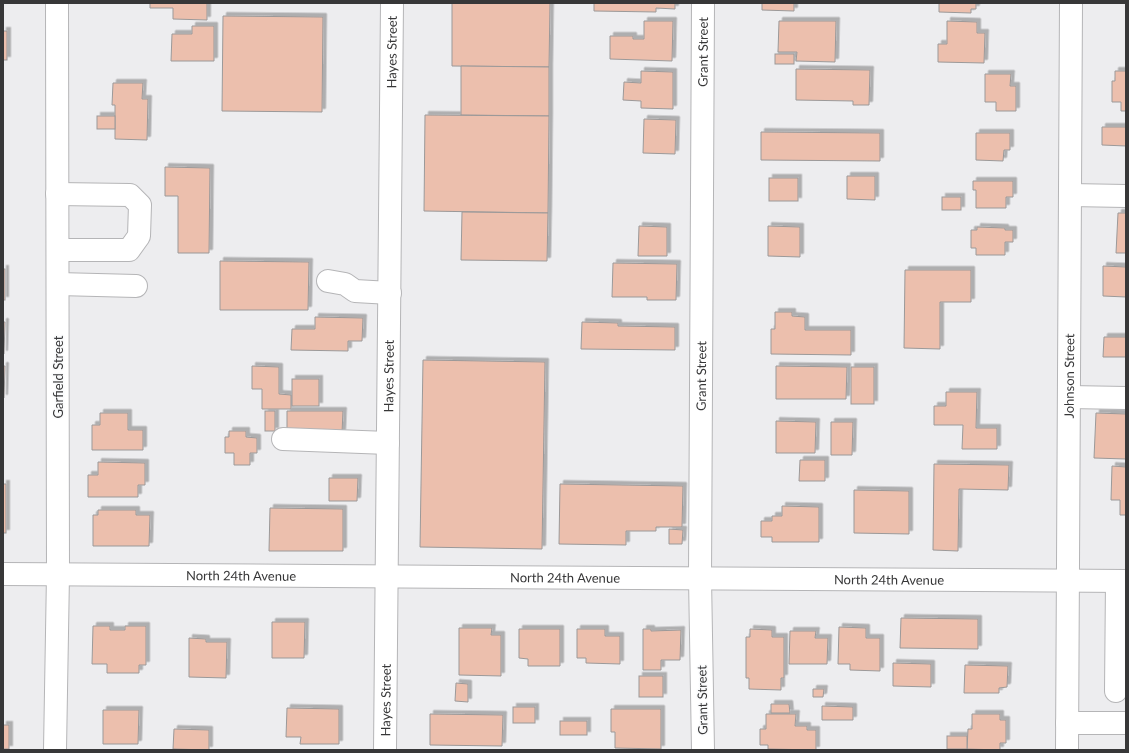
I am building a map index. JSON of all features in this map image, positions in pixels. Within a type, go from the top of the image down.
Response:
[{"type":"street","name":"Garfield Street","points":[[55,750],[58,574],[58,3]]},
{"type":"street","name":"Hayes Street","points":[[385,750],[392,3]]},
{"type":"street","name":"Grant Street","points":[[703,3],[700,578],[703,750]]},
{"type":"street","name":"Johnson Street","points":[[1067,750],[1071,3]]},
{"type":"street","points":[[57,194],[130,196],[140,205],[139,236],[129,250],[58,250]]},
{"type":"street","points":[[1070,195],[1126,196]]},
{"type":"street","points":[[328,282],[345,284],[355,292],[390,293]]},
{"type":"street","points":[[58,284],[136,286]]},
{"type":"street","points":[[1069,397],[1126,398]]},
{"type":"street","points":[[283,439],[388,443]]},
{"type":"street","name":"North 24th Avenue","points":[[3,574],[1121,581]]},
{"type":"street","points":[[1116,691],[1121,581]]},
{"type":"street","points":[[1067,722],[1126,723]]},
{"type":"building","points":[[150,3],[207,3],[207,20],[173,19],[173,8],[150,8]]},
{"type":"building","points":[[452,3],[550,3],[549,67],[452,66]]},
{"type":"building","points":[[594,3],[675,3],[675,9],[656,8],[656,12],[594,11]]},
{"type":"building","points":[[762,3],[794,3],[794,11],[762,10]]},
{"type":"building","points":[[939,3],[976,3],[976,9],[971,9],[971,13],[939,12]]},
{"type":"building","points":[[223,16],[323,17],[322,112],[222,111]]},
{"type":"building","points":[[644,21],[673,21],[672,61],[610,59],[610,36],[633,36],[633,39],[644,39]]},
{"type":"building","points":[[779,21],[836,21],[835,62],[796,61],[797,52],[778,52]]},
{"type":"building","points":[[947,21],[977,22],[977,33],[985,33],[984,63],[938,62],[938,44],[947,44]]},
{"type":"building","points":[[192,26],[214,26],[214,61],[171,61],[172,34],[192,34]]},
{"type":"building","points":[[3,31],[7,31],[7,60],[3,60]]},
{"type":"building","points":[[775,54],[794,54],[794,64],[775,64]]},
{"type":"building","points":[[461,66],[549,67],[549,116],[461,115]]},
{"type":"building","points":[[796,69],[870,70],[869,105],[853,105],[853,101],[796,100]]},
{"type":"building","points":[[641,71],[673,72],[673,109],[641,108],[641,101],[623,100],[624,82],[641,83]]},
{"type":"building","points":[[1115,71],[1126,71],[1126,111],[1121,111],[1121,102],[1112,102],[1112,81],[1115,81]]},
{"type":"building","points":[[985,74],[1011,74],[1010,86],[1016,86],[1016,111],[996,111],[996,102],[985,102]]},
{"type":"building","points":[[113,83],[143,83],[142,99],[148,99],[147,140],[115,139],[115,105],[112,105]]},
{"type":"building","points":[[425,115],[549,116],[548,213],[424,211]]},
{"type":"building","points":[[97,116],[115,116],[115,129],[97,129]]},
{"type":"building","points":[[644,119],[676,120],[675,154],[643,153]]},
{"type":"building","points":[[1102,127],[1126,127],[1126,146],[1102,145]]},
{"type":"building","points":[[761,132],[880,133],[880,161],[761,160]]},
{"type":"building","points":[[976,133],[1010,133],[1010,150],[1004,150],[1003,161],[976,160]]},
{"type":"building","points":[[165,167],[210,168],[209,253],[178,253],[178,196],[165,196]]},
{"type":"building","points":[[847,176],[875,176],[875,200],[847,199]]},
{"type":"building","points":[[769,178],[798,178],[798,201],[769,201]]},
{"type":"building","points":[[973,181],[1013,181],[1013,197],[1006,197],[1006,208],[976,208],[976,190],[973,190]]},
{"type":"building","points":[[942,197],[961,197],[961,210],[942,210]]},
{"type":"building","points":[[462,212],[548,213],[547,261],[461,260]]},
{"type":"building","points":[[1118,213],[1126,213],[1126,253],[1116,253]]},
{"type":"building","points":[[639,226],[667,227],[667,256],[638,256]]},
{"type":"building","points":[[768,226],[800,227],[800,257],[768,256]]},
{"type":"building","points":[[977,227],[1005,228],[1005,230],[1013,230],[1013,242],[1005,242],[1005,255],[976,255],[976,248],[971,248],[971,230],[977,230]]},
{"type":"building","points":[[220,261],[309,262],[308,310],[220,310]]},
{"type":"building","points":[[613,263],[677,264],[676,300],[647,300],[647,297],[612,297]]},
{"type":"building","points":[[1103,266],[1126,267],[1126,297],[1103,296]]},
{"type":"building","points":[[3,269],[5,269],[5,300],[3,300]]},
{"type":"building","points":[[905,270],[971,270],[971,302],[940,302],[940,349],[904,348]]},
{"type":"building","points":[[775,312],[792,312],[792,316],[805,317],[805,330],[851,330],[851,355],[771,354],[771,329],[775,329]]},
{"type":"building","points":[[315,317],[363,318],[362,341],[348,341],[348,351],[291,350],[292,329],[315,329]]},
{"type":"building","points":[[3,322],[5,322],[4,354],[3,354]]},
{"type":"building","points":[[582,322],[618,323],[618,326],[675,327],[675,350],[581,349]]},
{"type":"building","points":[[1104,337],[1126,337],[1126,357],[1103,357]]},
{"type":"building","points":[[423,360],[545,362],[542,549],[420,547]]},
{"type":"building","points":[[3,366],[5,366],[4,398],[3,398]]},
{"type":"building","points":[[252,366],[279,367],[279,394],[291,395],[291,409],[262,409],[262,389],[252,389]]},
{"type":"building","points":[[776,366],[847,367],[846,399],[776,399]]},
{"type":"building","points":[[851,367],[874,367],[874,404],[851,404]]},
{"type":"building","points":[[292,379],[319,379],[319,406],[292,406]]},
{"type":"building","points":[[946,392],[977,392],[976,428],[997,428],[997,449],[962,449],[963,425],[934,425],[934,406],[946,406]]},
{"type":"building","points":[[265,411],[275,411],[275,431],[265,431]]},
{"type":"building","points":[[287,411],[343,411],[342,433],[287,433]]},
{"type":"building","points":[[100,413],[128,413],[128,430],[143,430],[143,450],[92,450],[92,425],[100,425]]},
{"type":"building","points":[[1096,413],[1126,414],[1126,459],[1094,458]]},
{"type":"building","points":[[776,421],[816,422],[815,453],[776,453]]},
{"type":"building","points":[[831,422],[853,422],[852,455],[831,455]]},
{"type":"building","points":[[229,431],[246,431],[246,437],[257,438],[257,453],[250,453],[250,465],[234,465],[234,453],[225,453],[225,437],[229,437]]},
{"type":"building","points":[[800,460],[825,460],[825,481],[799,481]]},
{"type":"building","points":[[98,462],[145,463],[145,485],[138,485],[138,497],[88,497],[88,475],[98,475]]},
{"type":"building","points":[[934,464],[1009,465],[1008,490],[959,489],[958,551],[933,550]]},
{"type":"building","points":[[1112,466],[1126,467],[1126,515],[1120,515],[1120,500],[1111,500]]},
{"type":"building","points":[[329,478],[358,478],[357,501],[329,501]]},
{"type":"building","points":[[3,484],[6,484],[6,533],[3,533]]},
{"type":"building","points":[[560,484],[683,486],[682,527],[656,527],[656,531],[626,531],[626,545],[559,544]]},
{"type":"building","points":[[854,490],[909,491],[909,534],[854,533]]},
{"type":"building","points":[[782,506],[819,507],[819,542],[772,542],[772,537],[761,537],[761,521],[772,521],[772,516],[782,516]]},
{"type":"building","points":[[270,508],[343,509],[343,551],[269,551]]},
{"type":"building","points":[[98,510],[136,510],[136,515],[150,515],[149,546],[93,546],[93,515],[98,515]]},
{"type":"building","points":[[669,529],[683,530],[682,544],[669,544]]},
{"type":"building","points":[[901,618],[978,619],[978,649],[900,648]]},
{"type":"building","points":[[272,622],[305,622],[304,658],[272,658]]},
{"type":"building","points":[[93,626],[110,626],[110,630],[125,630],[125,626],[146,626],[146,665],[139,665],[139,673],[107,673],[107,664],[92,664]]},
{"type":"building","points":[[839,627],[866,628],[866,638],[880,638],[880,671],[850,670],[850,664],[838,664]]},
{"type":"building","points":[[459,628],[492,628],[491,635],[501,635],[501,676],[459,675]]},
{"type":"building","points":[[519,629],[560,629],[560,666],[528,666],[528,659],[519,658]]},
{"type":"building","points":[[577,629],[605,629],[605,636],[620,636],[620,664],[586,663],[586,658],[577,658]]},
{"type":"building","points":[[643,629],[651,629],[651,631],[681,630],[680,660],[661,660],[661,670],[643,670]]},
{"type":"building","points":[[750,629],[772,630],[772,637],[784,637],[784,678],[781,678],[781,690],[749,689],[749,678],[746,678],[746,637],[750,637]]},
{"type":"building","points":[[790,631],[816,631],[815,638],[828,638],[827,664],[789,664]]},
{"type":"building","points":[[189,638],[206,639],[206,642],[227,642],[226,678],[189,677]]},
{"type":"building","points":[[893,663],[931,664],[931,687],[893,686]]},
{"type":"building","points":[[965,665],[1008,666],[1007,687],[999,688],[999,693],[964,693]]},
{"type":"building","points":[[639,676],[663,676],[663,697],[639,697]]},
{"type":"building","points":[[456,683],[468,684],[468,702],[455,701]]},
{"type":"building","points":[[813,689],[824,689],[823,697],[813,697]]},
{"type":"building","points":[[771,704],[789,704],[790,713],[771,713]]},
{"type":"building","points":[[822,706],[853,707],[853,720],[822,720]]},
{"type":"building","points":[[513,707],[535,707],[535,723],[513,723]]},
{"type":"building","points":[[287,708],[339,709],[339,744],[300,744],[301,737],[286,737]]},
{"type":"building","points":[[611,709],[661,709],[661,749],[615,748],[615,732],[611,732]]},
{"type":"building","points":[[103,710],[139,710],[138,744],[103,744]]},
{"type":"building","points":[[430,714],[503,715],[502,746],[430,745]]},
{"type":"building","points":[[766,714],[796,714],[795,726],[807,726],[807,730],[816,730],[816,750],[768,749],[768,745],[760,745],[760,729],[766,729]]},
{"type":"building","points":[[972,714],[1000,714],[1000,720],[1006,720],[1006,743],[1000,743],[1000,750],[967,749],[968,729],[972,729]]},
{"type":"building","points":[[560,721],[587,721],[587,735],[560,735]]},
{"type":"building","points":[[3,725],[9,725],[9,749],[3,749]]},
{"type":"building","points":[[174,729],[209,730],[209,750],[173,749]]},
{"type":"building","points":[[947,736],[967,736],[967,749],[947,749]]}]
